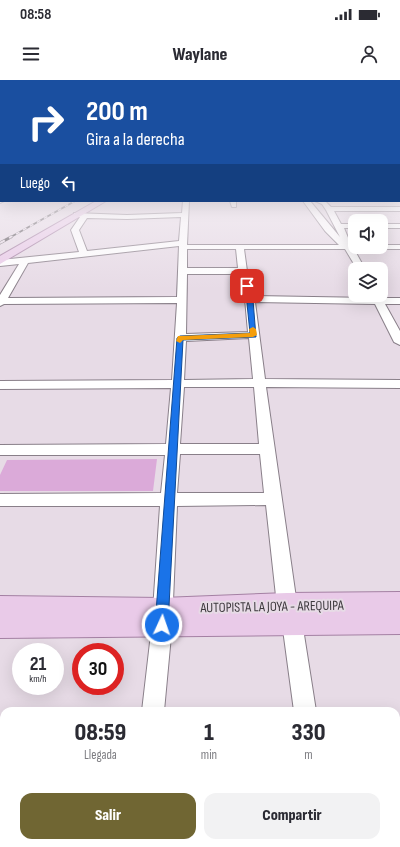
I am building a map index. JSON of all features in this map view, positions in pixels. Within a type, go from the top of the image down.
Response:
[{"type":"main road","points":[[0,253],[61,218]]},
{"type":"main road","points":[[0,262],[78,218]]},
{"type":"main road","name":"AUTOPISTA LA JOYA - AREQUIPA","points":[[0,626],[162,618],[290,614],[400,604]]},
{"type":"main road","name":"AUTOPISTA LA JOYA - AREQUIPA","points":[[0,608],[162,618]]},
{"type":"main road","name":"AUTOPISTA LA JOYA - AREQUIPA","points":[[290,614],[400,622]]},
{"type":"street","points":[[80,218],[75,230],[84,253]]},
{"type":"street","points":[[152,707],[162,618],[178,383],[183,245],[186,218]]},
{"type":"street","points":[[320,218],[332,234],[348,245]]},
{"type":"street","points":[[334,218],[348,242]]},
{"type":"street","points":[[339,226],[348,226]]},
{"type":"street","points":[[388,226],[400,226]]},
{"type":"street","points":[[0,262],[183,245],[240,247],[348,247]]},
{"type":"street","points":[[240,247],[243,272],[250,300],[253,335],[261,383],[273,500],[304,707]]},
{"type":"street","points":[[388,247],[400,247]]},
{"type":"street","points":[[0,301],[25,260]]},
{"type":"street","points":[[183,271],[243,272]]},
{"type":"street","points":[[250,300],[348,298]]},
{"type":"street","points":[[388,299],[400,301]]},
{"type":"street","points":[[0,301],[182,300]]},
{"type":"street","points":[[380,302],[400,342]]},
{"type":"street","points":[[180,338],[253,335]]},
{"type":"street","points":[[0,385],[178,383],[400,384]]},
{"type":"street","points":[[0,450],[268,449]]},
{"type":"street","points":[[0,500],[273,500]]},
{"type":"shaded area","points":[[157,459],[153,491],[0,491],[0,475],[7,460]]},
{"type":"railway","points":[[9,238],[45,218]]},
{"type":"railway","points":[[0,243],[11,237]]},
{"type":"slow traffic","points":[[180,341],[180,338],[253,335],[253,329]]},
{"type":"route","points":[[162,625],[180,338],[253,335],[250,300],[247,286]]}]
